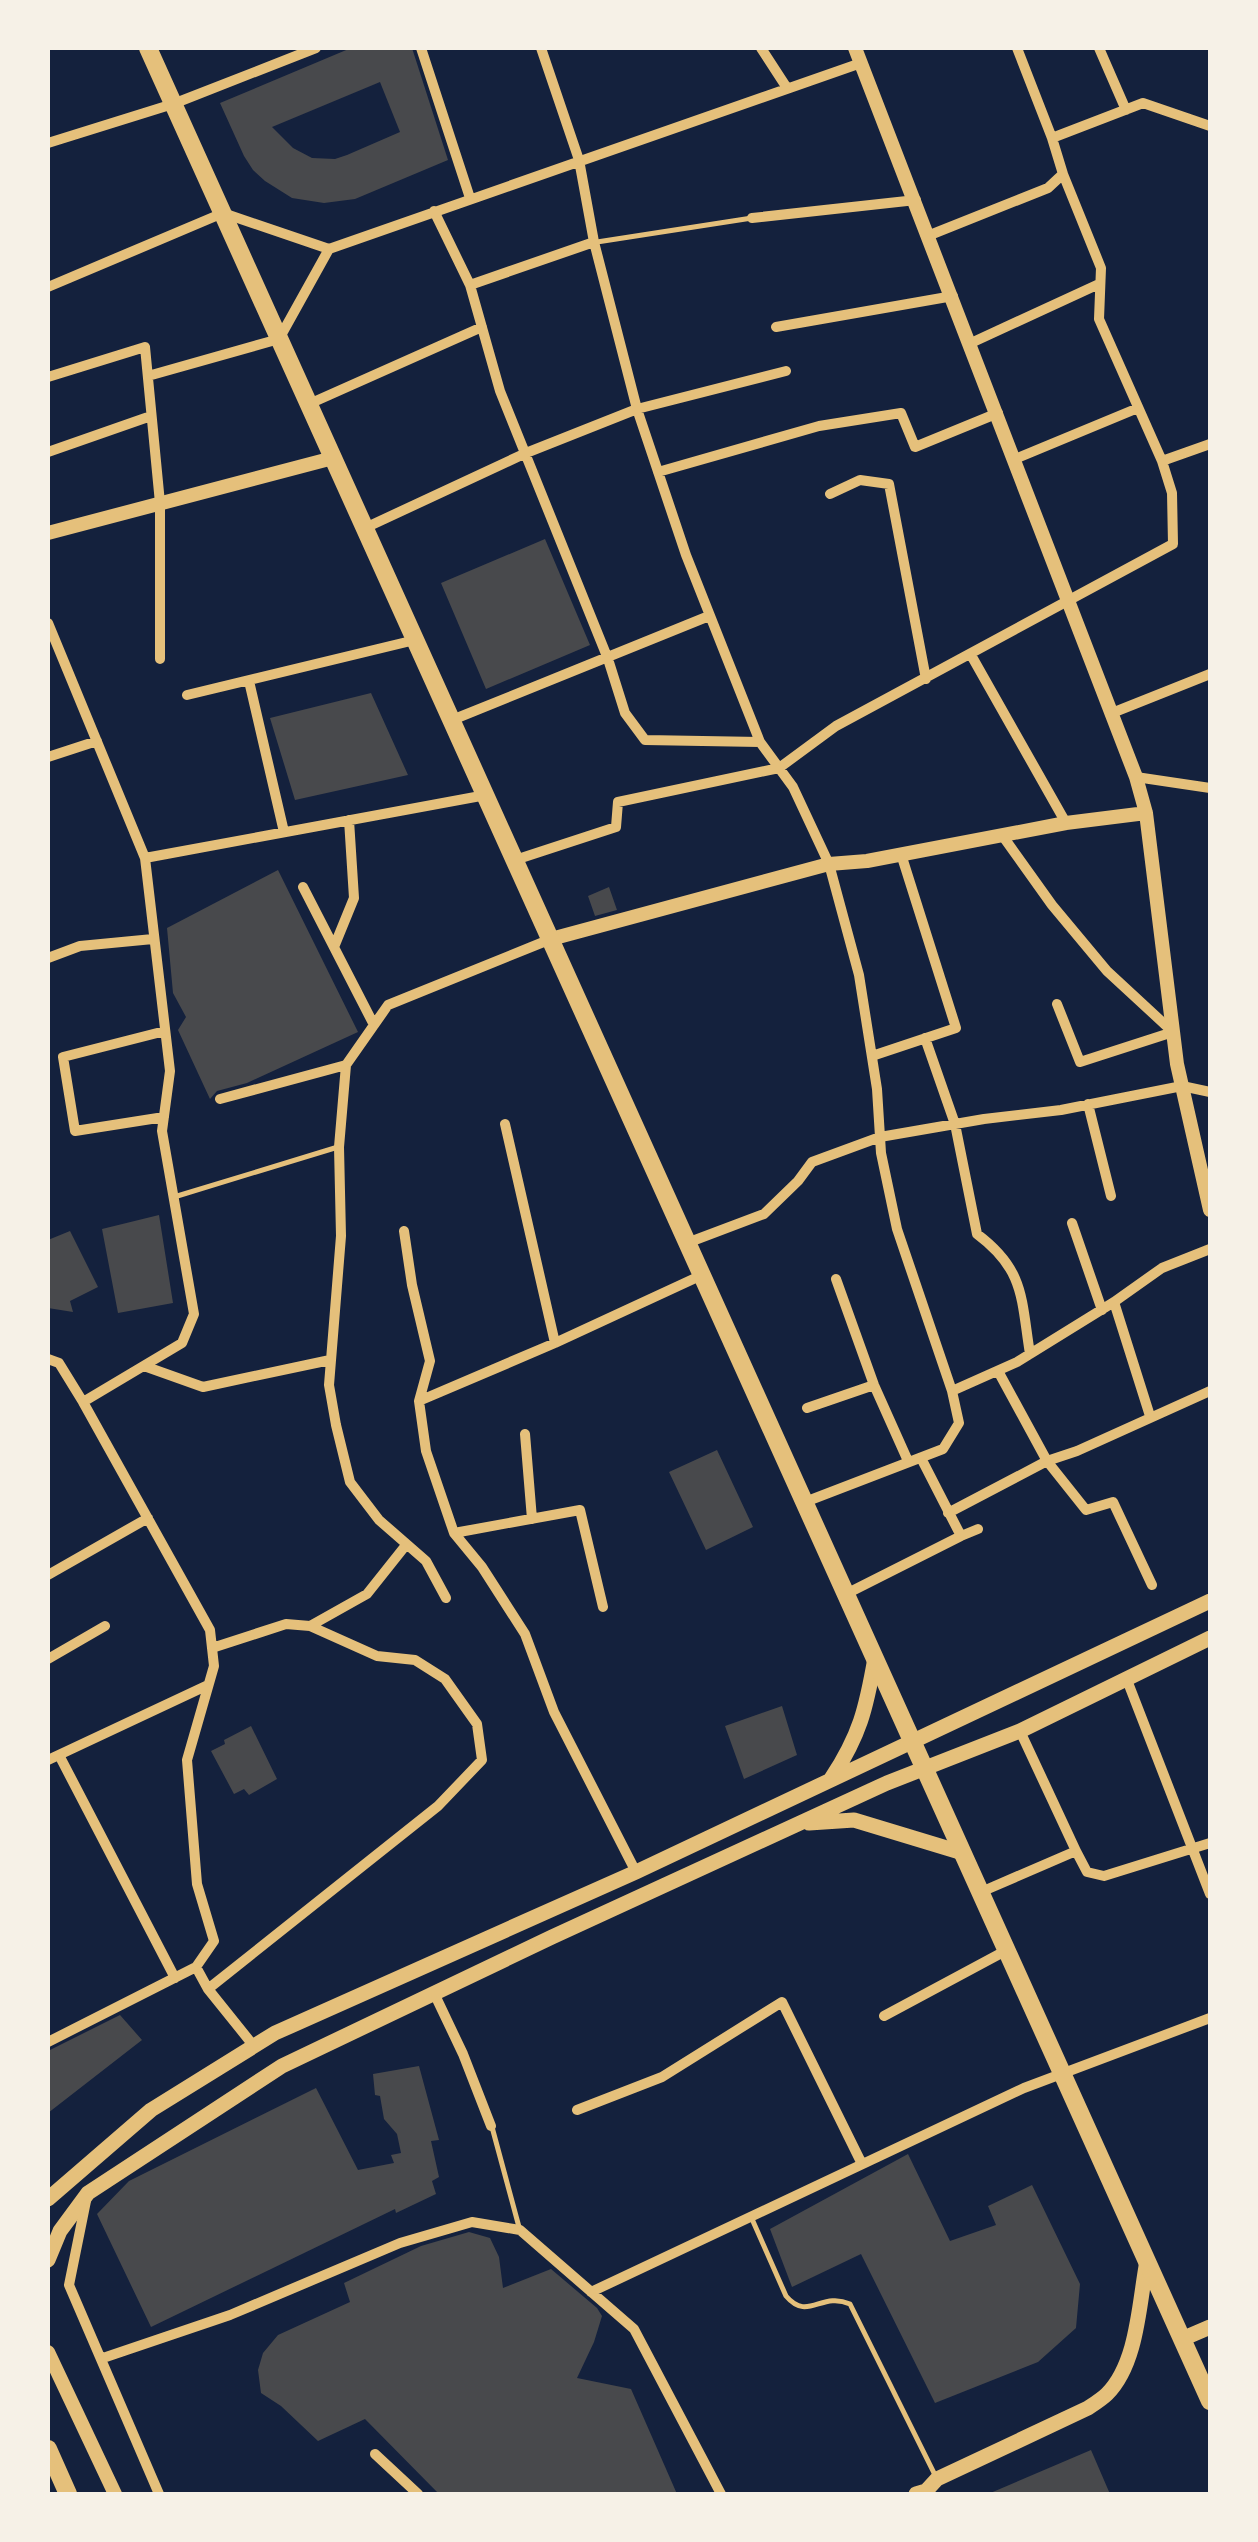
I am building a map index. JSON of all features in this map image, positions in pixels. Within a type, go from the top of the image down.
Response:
[{"type":"main road","points":[[148,48],[1182,2339],[1205,2373],[1210,2401]]},
{"type":"main road","points":[[48,2199],[151,2110],[253,2045],[636,1872],[1210,1600]]},
{"type":"main road","points":[[48,2260],[60,2231],[88,2193],[282,2066],[800,1824],[924,1768],[1020,1732],[1210,1638]]},
{"type":"main road","points":[[830,1781],[855,1743],[875,1658]]},
{"type":"main road","points":[[800,1824],[854,1820],[963,1853]]},
{"type":"main road","points":[[543,1914],[552,1937]]},
{"type":"main road","points":[[926,2490],[1055,2425],[1108,2393],[1121,2374],[1131,2347],[1147,2261]]},
{"type":"main road","points":[[1182,2339],[1210,2327]]},
{"type":"main road","points":[[48,2449],[68,2494]]},
{"type":"street","points":[[48,143],[173,104],[316,48]]},
{"type":"street","points":[[421,48],[470,198]]},
{"type":"street","points":[[542,48],[579,160],[594,242],[637,409],[658,472],[709,616],[760,742],[793,786],[829,864],[860,975],[880,1137],[898,1229],[959,1423],[943,1449],[804,1502]]},
{"type":"street","points":[[762,48],[786,88]]},
{"type":"street","points":[[856,48],[1136,777],[1146,814],[1182,1086],[1209,1199]]},
{"type":"street","points":[[515,860],[616,828],[618,802],[779,768],[835,726],[1173,544],[1172,493],[1162,461],[1099,319],[1101,268],[1016,48]]},
{"type":"street","points":[[1099,48],[1126,110]]},
{"type":"street","points":[[48,288],[223,213],[330,248],[861,63]]},
{"type":"street","points":[[1052,138],[1143,103],[1210,126]]},
{"type":"street","points":[[930,234],[1048,188],[1064,174]]},
{"type":"street","points":[[752,218],[916,200]]},
{"type":"street","points":[[434,211],[470,285],[500,391],[608,659],[625,713],[645,740],[760,742]]},
{"type":"street","points":[[470,285],[594,242]]},
{"type":"street","points":[[148,376],[279,339],[330,248]]},
{"type":"street","points":[[971,343],[1099,284]]},
{"type":"street","points":[[776,326],[953,296]]},
{"type":"street","points":[[309,404],[482,327]]},
{"type":"street","points":[[48,378],[145,347],[160,503],[160,659]]},
{"type":"street","points":[[365,528],[526,453],[637,409],[786,372]]},
{"type":"street","points":[[1015,459],[1138,408]]},
{"type":"street","points":[[658,472],[819,426],[902,413],[916,447],[998,412]]},
{"type":"street","points":[[48,452],[151,416]]},
{"type":"street","points":[[1162,461],[1210,444]]},
{"type":"street","points":[[48,534],[333,458]]},
{"type":"street","points":[[830,494],[860,480],[889,484],[926,680]]},
{"type":"street","points":[[452,720],[709,616]]},
{"type":"street","points":[[48,623],[146,858],[170,1071],[162,1132],[194,1314],[182,1343],[83,1402]]},
{"type":"street","points":[[187,696],[415,640]]},
{"type":"street","points":[[971,655],[1066,823]]},
{"type":"street","points":[[1112,714],[1210,674]]},
{"type":"street","points":[[249,681],[284,832]]},
{"type":"street","points":[[48,757],[96,741]]},
{"type":"street","points":[[1136,777],[1210,788]]},
{"type":"street","points":[[146,858],[486,796]]},
{"type":"street","points":[[446,1598],[426,1561],[379,1520],[350,1482],[329,1384],[341,1236],[339,1147],[346,1066],[388,1005],[550,940],[829,864],[1066,823],[1146,814]]},
{"type":"street","points":[[334,948],[354,898],[348,820]]},
{"type":"street","points":[[1002,835],[1107,971],[1173,1032]]},
{"type":"street","points":[[872,1056],[956,1028],[901,854]]},
{"type":"street","points":[[303,887],[374,1025]]},
{"type":"street","points":[[48,958],[80,946],[153,939]]},
{"type":"street","points":[[1058,1004],[1080,1062],[1173,1032]]},
{"type":"street","points":[[164,1117],[75,1132],[63,1056],[165,1031]]},
{"type":"street","points":[[925,1038],[955,1124],[977,1234],[999,1250],[1018,1277],[1030,1354]]},
{"type":"street","points":[[220,1100],[346,1066]]},
{"type":"street","points":[[688,1243],[764,1214],[812,1162],[880,1137],[1182,1086],[1210,1092]]},
{"type":"street","points":[[1088,1104],[1112,1196]]},
{"type":"street","points":[[506,1124],[556,1343]]},
{"type":"street","points":[[1072,1223],[1102,1310]]},
{"type":"street","points":[[404,1232],[430,1361],[419,1401],[426,1451],[454,1533],[482,1567],[524,1634],[554,1712],[636,1872]]},
{"type":"street","points":[[952,1391],[1030,1354],[1162,1268],[1210,1249]]},
{"type":"street","points":[[419,1401],[702,1275]]},
{"type":"street","points":[[836,1279],[874,1385],[908,1462]]},
{"type":"street","points":[[1114,1302],[1150,1416]]},
{"type":"street","points":[[48,1359],[59,1363],[83,1402],[210,1630],[214,1666],[187,1760],[197,1884],[214,1940],[196,1967],[48,2042]]},
{"type":"street","points":[[144,1366],[203,1387],[330,1360]]},
{"type":"street","points":[[998,1370],[1047,1460],[1086,1510],[1113,1502],[1152,1584]]},
{"type":"street","points":[[806,1408],[874,1385]]},
{"type":"street","points":[[948,1513],[1047,1460],[1210,1391]]},
{"type":"street","points":[[525,1434],[532,1519]]},
{"type":"street","points":[[921,1458],[961,1536]]},
{"type":"street","points":[[454,1533],[580,1510],[602,1607]]},
{"type":"street","points":[[48,1575],[148,1518]]},
{"type":"street","points":[[846,1594],[978,1529]]},
{"type":"street","points":[[310,1626],[368,1594],[406,1545]]},
{"type":"street","points":[[208,1989],[438,1806],[482,1760],[477,1724],[445,1680],[415,1660],[377,1656],[310,1626],[286,1624],[212,1648]]},
{"type":"street","points":[[48,1659],[105,1626]]},
{"type":"street","points":[[1127,1680],[1210,1894]]},
{"type":"street","points":[[48,1760],[208,1685]]},
{"type":"street","points":[[1020,1732],[1087,1872],[1104,1876],[1210,1843]]},
{"type":"street","points":[[59,1754],[174,1978]]},
{"type":"street","points":[[981,1892],[1076,1852]]},
{"type":"street","points":[[884,2016],[1007,1950]]},
{"type":"street","points":[[196,1967],[208,1989],[253,2045]]},
{"type":"street","points":[[434,1993],[492,2126]]},
{"type":"street","points":[[577,2110],[662,2078],[782,2002],[862,2164]]},
{"type":"street","points":[[591,2292],[1062,2072],[1210,2018]]},
{"type":"street","points":[[88,2193],[68,2285],[159,2494]]},
{"type":"street","points":[[103,2358],[230,2315],[400,2244],[472,2222],[520,2230],[634,2329],[721,2494]]},
{"type":"street","points":[[48,2352],[115,2494]]},
{"type":"street","points":[[376,2454],[418,2494]]},
{"type":"lane","points":[[594,242],[752,218]]},
{"type":"lane","points":[[174,1197],[339,1147]]},
{"type":"lane","points":[[492,2126],[520,2230]]},
{"type":"lane","points":[[751,2216],[786,2296],[795,2306],[804,2309],[830,2299],[850,2304],[926,2490]]},
{"type":"building","points":[[351,48],[412,48],[448,160],[355,199],[324,203],[292,198],[253,170],[220,103]],"holes":[[[380,82],[400,132],[335,159],[312,158],[293,148],[272,127]]]},
{"type":"building","points":[[545,539],[590,645],[486,689],[441,583]]},
{"type":"building","points":[[371,693],[408,775],[295,800],[270,718]]},
{"type":"building","points":[[278,870],[358,1032],[247,1083],[217,1091],[210,1099],[178,1030],[186,1017],[173,993],[167,928]]},
{"type":"building","points":[[609,887],[617,910],[595,916],[588,896]]},
{"type":"building","points":[[159,1215],[173,1303],[118,1313],[102,1229]]},
{"type":"building","points":[[70,1231],[98,1287],[70,1301],[73,1312],[48,1308],[48,1240]]},
{"type":"building","points":[[717,1450],[753,1527],[706,1550],[669,1472]]},
{"type":"building","points":[[782,1706],[797,1755],[744,1779],[725,1726]]},
{"type":"building","points":[[251,1726],[277,1779],[249,1795],[244,1789],[234,1794],[211,1751]]},
{"type":"building","points":[[120,2015],[142,2040],[48,2113],[48,2051]]},
{"type":"building","points":[[419,2066],[439,2140],[431,2141],[439,2177],[432,2181],[436,2194],[396,2213],[395,2209],[151,2327],[97,2214],[129,2181],[316,2088],[358,2170],[394,2163],[391,2155],[401,2153],[397,2134],[384,2119],[380,2096],[375,2095],[373,2074]]},
{"type":"building","points":[[908,2154],[950,2241],[996,2225],[988,2206],[1032,2185],[1080,2284],[1076,2328],[1038,2362],[935,2403],[861,2254],[792,2287],[770,2229]]},
{"type":"building","points":[[469,2232],[490,2238],[499,2257],[503,2288],[551,2269],[597,2308],[602,2316],[577,2378],[631,2389],[677,2494],[439,2494],[365,2419],[318,2441],[261,2393],[258,2370],[263,2353],[278,2335],[350,2302],[344,2283],[421,2246]]},
{"type":"building","points":[[1091,2450],[1110,2494],[988,2494]]}]
